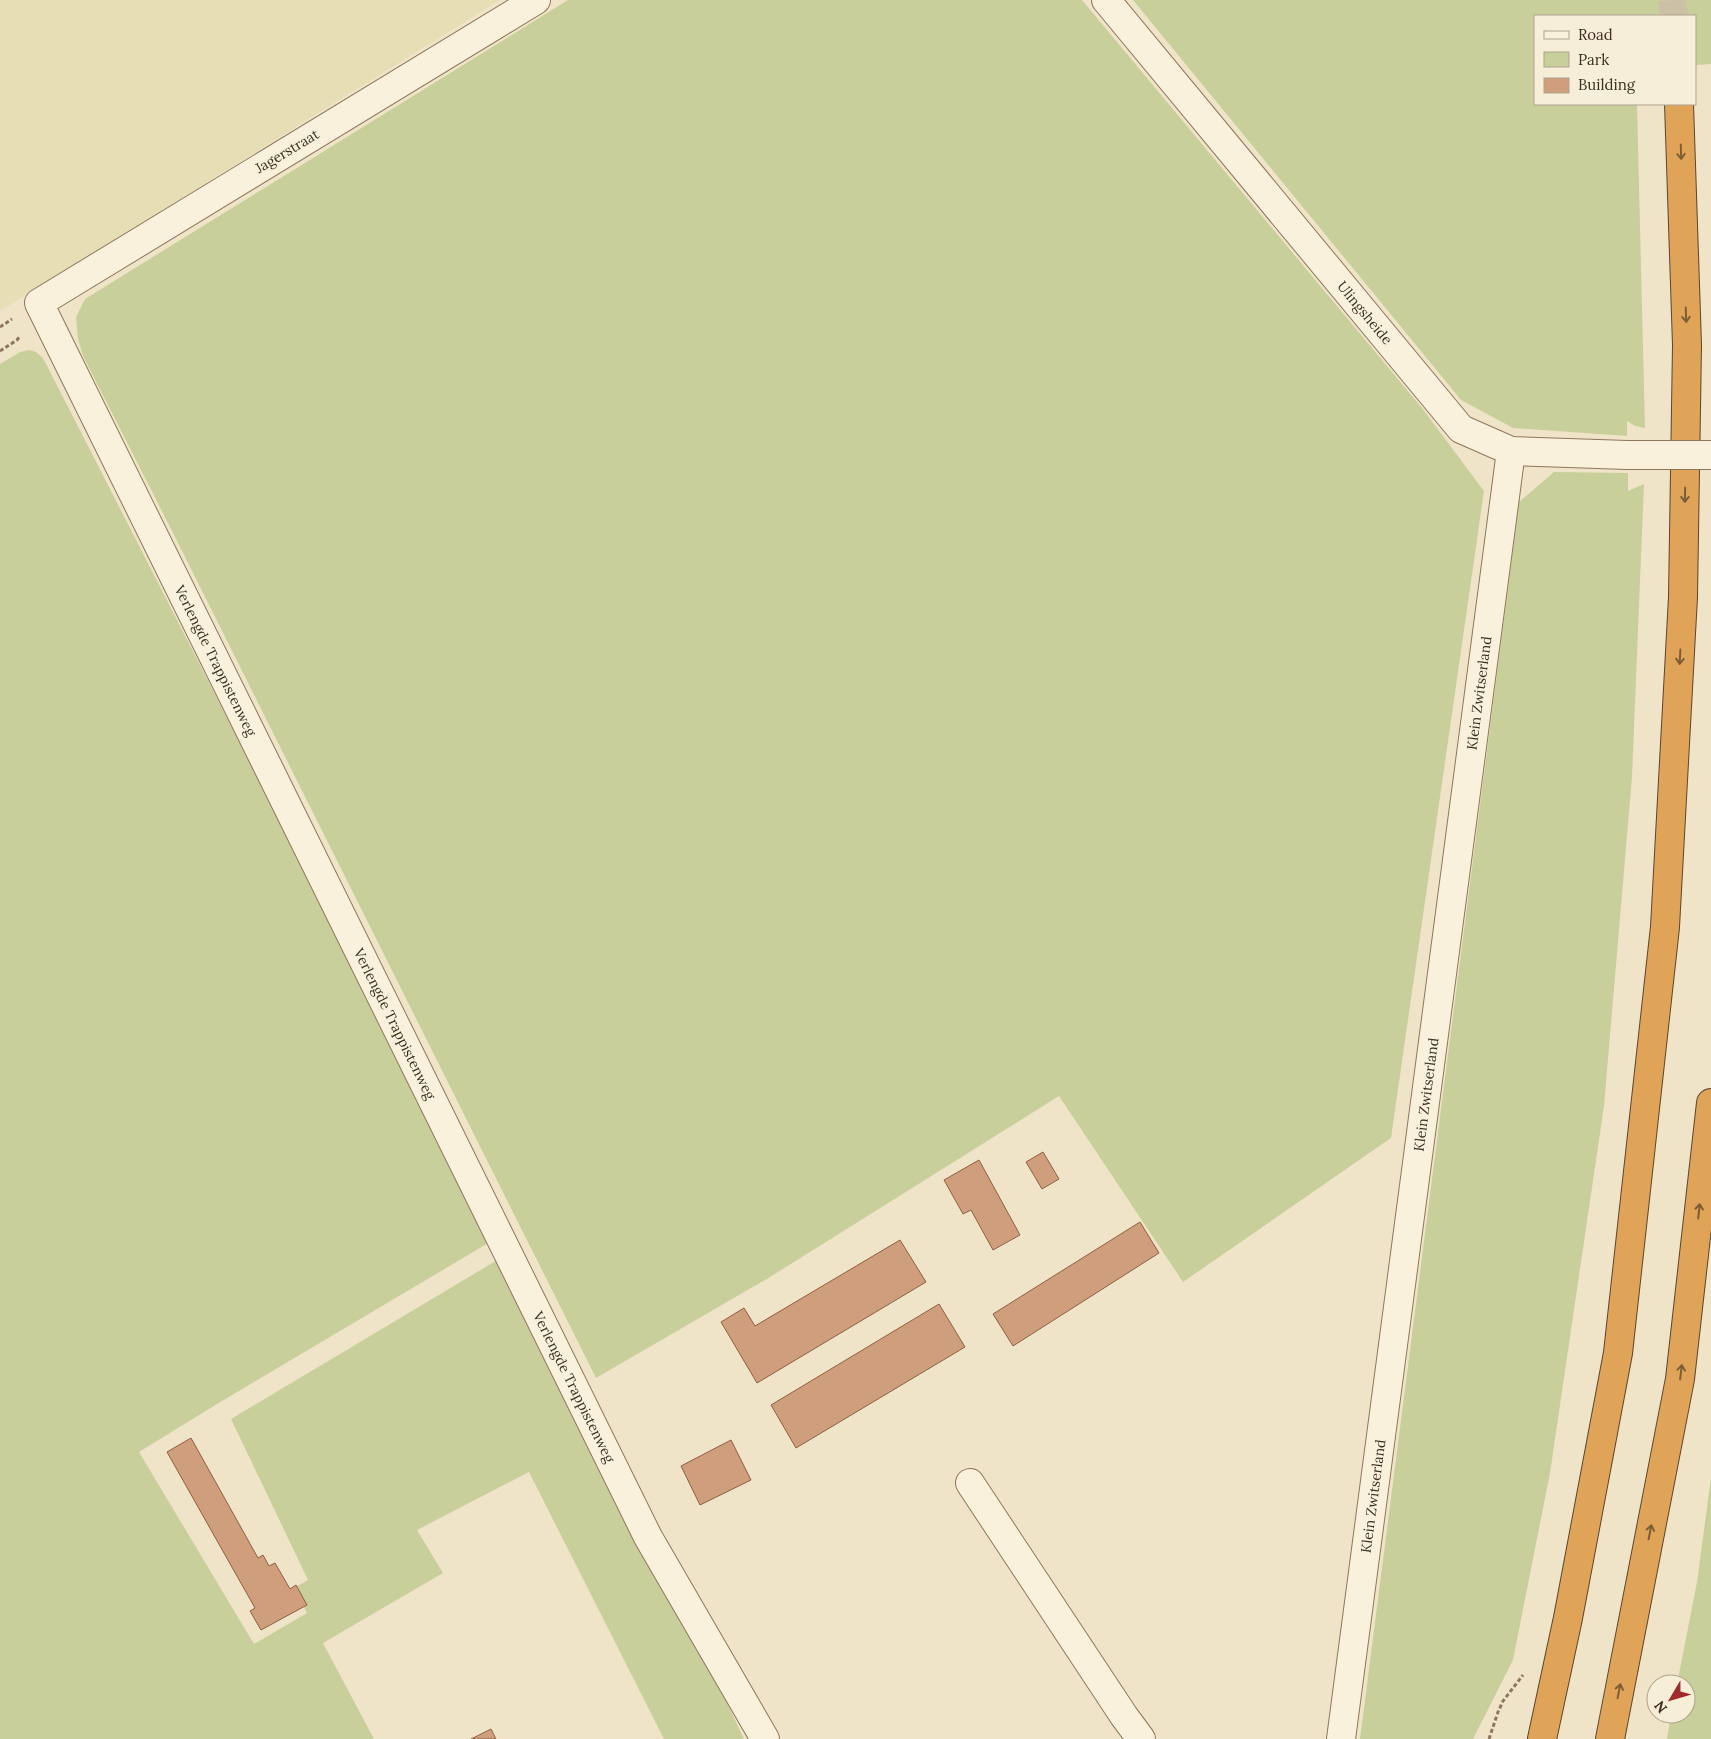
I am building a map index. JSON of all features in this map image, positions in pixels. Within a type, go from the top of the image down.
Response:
[{"type":"highway","points":[[1542,1739],[1568,1618],[1618,1353],[1665,927],[1683,587],[1687,345],[1679,105]]},
{"type":"highway","points":[[1610,1739],[1680,1379],[1711,1103]]},
{"type":"street","name":"Jagerstraat","points":[[39,303],[536,0]]},
{"type":"street","name":"Ulingsheide","points":[[1106,0],[1461,429],[1511,451],[1627,455],[1711,455]]},
{"type":"street","name":"Verlengde Trappistenweg","points":[[39,303],[648,1537],[764,1739]]},
{"type":"street","name":"Klein Zwitserland","points":[[1341,1739],[1511,451]]},
{"type":"street","points":[[970,1483],[1141,1739]]},
{"type":"shaded area","points":[[0,0],[500,0],[0,311]]},
{"type":"green space","points":[[568,0],[1082,0],[1422,408],[1484,491],[1391,1138],[1183,1282],[1059,1096],[770,1277],[596,1378],[83,356],[78,339],[76,317],[85,299]]},
{"type":"green space","points":[[1133,0],[1711,0],[1711,64],[1696,65],[1696,15],[1534,15],[1534,105],[1637,105],[1645,428],[1635,426],[1627,421],[1627,436],[1513,428],[1461,400]]},
{"type":"green space","points":[[29,350],[36,352],[43,358],[263,788],[490,1242],[139,1452],[254,1644],[307,1613],[294,1588],[308,1580],[231,1419],[499,1259],[713,1673],[744,1739],[664,1739],[529,1472],[417,1530],[443,1573],[323,1643],[374,1739],[0,1739],[0,364],[20,352]]},
{"type":"green space","points":[[1554,472],[1628,473],[1628,491],[1644,484],[1632,777],[1604,1106],[1550,1473],[1513,1660],[1473,1739],[1360,1739],[1519,502]]},
{"type":"green space","points":[[1711,1478],[1711,1739],[1667,1739],[1669,1724],[1696,1724],[1696,1674],[1679,1674],[1697,1582]]},
{"type":"building","points":[[1043,1152],[1059,1179],[1042,1189],[1026,1162]]},
{"type":"building","points":[[979,1160],[1020,1235],[993,1250],[971,1210],[963,1214],[944,1180]]},
{"type":"building","points":[[1140,1222],[1159,1253],[1013,1346],[993,1314]]},
{"type":"building","points":[[900,1240],[926,1282],[757,1383],[721,1322],[744,1308],[755,1326]]},
{"type":"building","points":[[939,1304],[965,1347],[796,1448],[771,1405]]},
{"type":"building","points":[[191,1438],[258,1558],[263,1555],[269,1566],[275,1563],[290,1589],[296,1585],[307,1605],[261,1630],[250,1611],[255,1608],[167,1452]]},
{"type":"building","points":[[731,1440],[751,1480],[700,1505],[681,1466]]},
{"type":"building","points":[[491,1729],[496,1739],[471,1739]]},
{"type":"tunnel","points":[[1672,0],[1674,15]]}]
